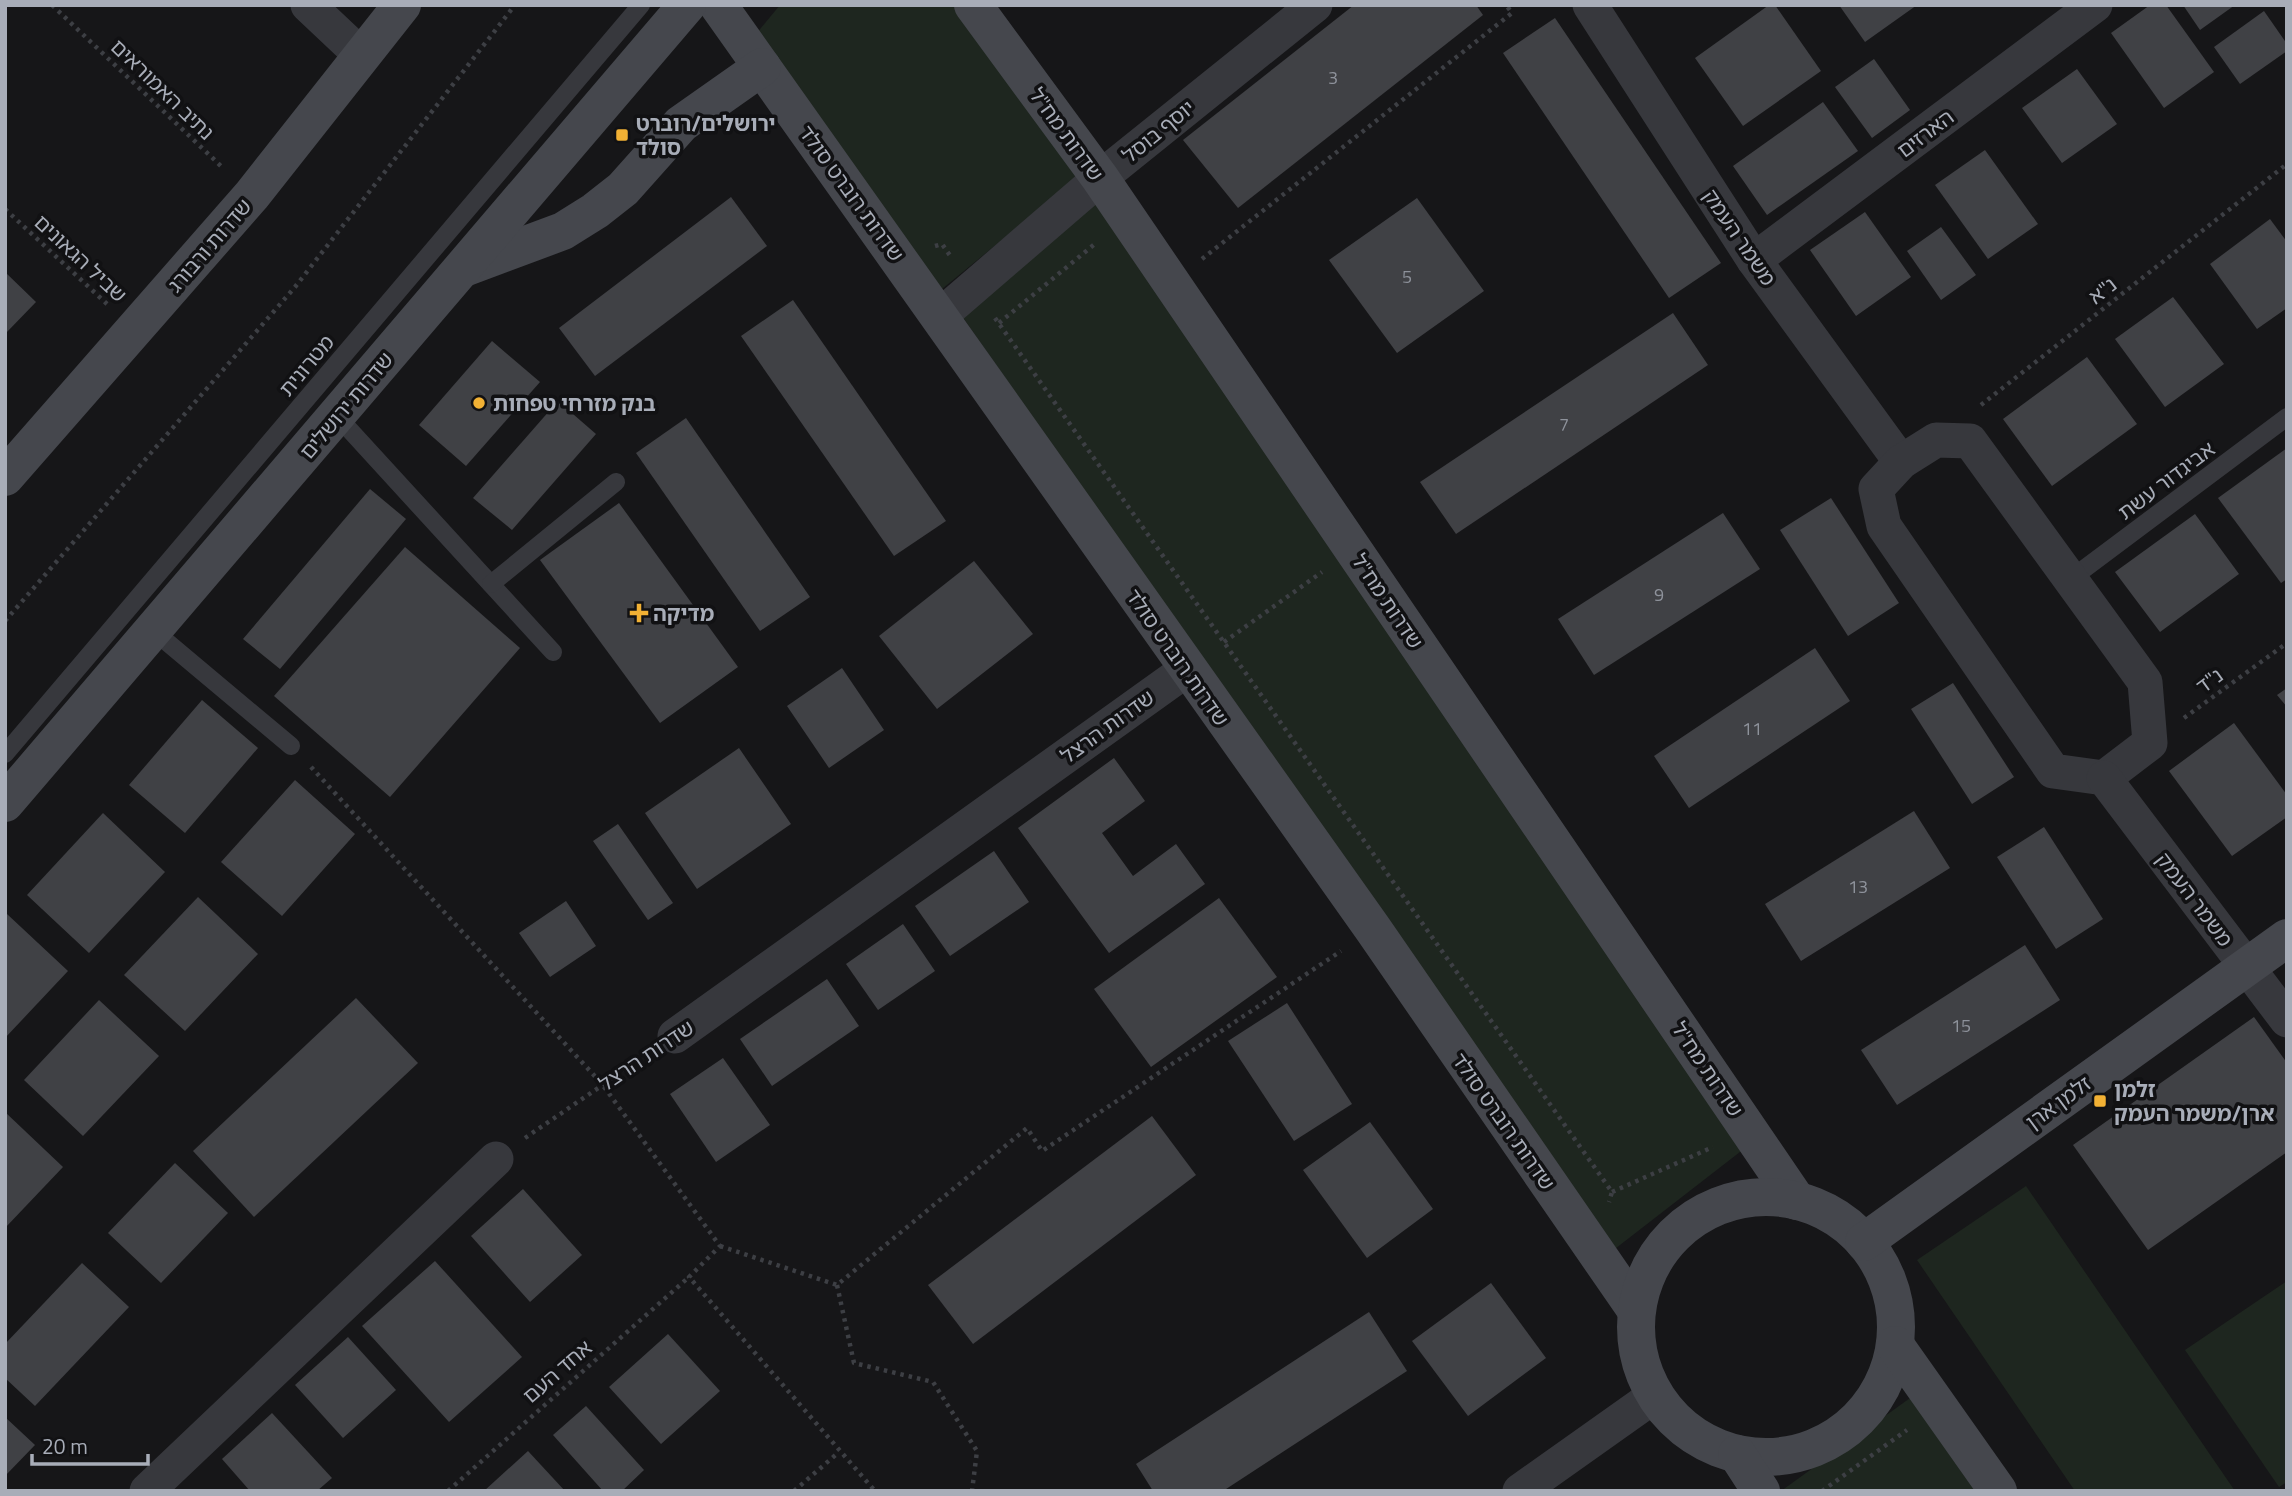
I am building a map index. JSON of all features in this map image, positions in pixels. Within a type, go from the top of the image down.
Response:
[{"type":"street","points":[[308,5],[361,55]]},
{"type":"street","name":"שדרות ורבורג","points":[[5,477],[252,195],[402,5]]},
{"type":"street","name":"שדרות ירושלים","points":[[5,803],[155,632],[687,5]]},
{"type":"street","name":"שדרות רוברט סולד","points":[[718,5],[940,316],[1186,670],[1373,929],[1636,1310]]},
{"type":"street","name":"שדרות מח\"ל","points":[[973,5],[1100,178],[1797,1201]]},
{"type":"street","name":"יוסף בוסל","points":[[940,316],[1100,178],[1315,5]]},
{"type":"street","name":"משמר העמק","points":[[1590,5],[1754,260],[1901,462]]},
{"type":"street","name":"הארזים","points":[[1754,260],[2095,5]]},
{"type":"street","points":[[462,269],[563,232],[595,211],[623,190],[681,124],[762,68]]},
{"type":"street","points":[[1936,440],[1970,441],[2145,682],[2150,743],[2104,778],[2053,771],[1884,526],[1876,489],[1901,462],[1936,440]]},
{"type":"street","name":"שדרות הרצל","points":[[675,1036],[1186,670]]},
{"type":"street","name":"משמר העמק","points":[[2104,778],[2287,1020]]},
{"type":"street","name":"זלמן ארן","points":[[1864,1242],[2287,938]]},
{"type":"street","points":[[147,1491],[496,1159]]},
{"type":"street","points":[[1754,1198],[1797,1201],[1834,1216],[1864,1242],[1884,1273],[1895,1308],[1895,1345],[1883,1386],[1857,1421],[1822,1446],[1780,1457],[1737,1454],[1704,1442],[1676,1423],[1654,1396],[1638,1354],[1636,1310],[1649,1268],[1675,1233],[1711,1209],[1732,1203],[1754,1198]]},
{"type":"street","points":[[1895,1345],[1998,1491]]},
{"type":"street","points":[[1520,1491],[1654,1396]]},
{"type":"street","points":[[1737,1454],[1761,1491]]},
{"type":"lane","points":[[5,495],[420,5]]},
{"type":"lane","name":"מטרונית","points":[[5,754],[641,5]]},
{"type":"lane","points":[[337,416],[553,652]]},
{"type":"lane","name":"אביגדור עשת","points":[[2072,578],[2287,418]]},
{"type":"lane","points":[[491,584],[616,482]]},
{"type":"lane","points":[[155,632],[291,746]]},
{"type":"path","name":"נתיב האמוראים","points":[[52,5],[252,195]]},
{"type":"path","points":[[5,621],[295,288],[515,5]]},
{"type":"path","points":[[1172,284],[1512,13],[1506,5]]},
{"type":"path","name":"נ\"א","points":[[1936,440],[2287,164]]},
{"type":"path","name":"שביל הגאונים","points":[[5,208],[135,331]]},
{"type":"path","points":[[999,323],[1127,218]]},
{"type":"path","points":[[1186,670],[1353,549]]},
{"type":"path","name":"נ\"ד","points":[[2150,743],[2287,643]]},
{"type":"path","points":[[291,746],[602,1084],[720,1246],[837,1285]]},
{"type":"path","points":[[837,1285],[1027,1128],[1042,1151],[1373,929]]},
{"type":"path","name":"שדרות הרצל","points":[[496,1159],[675,1036]]},
{"type":"path","points":[[1612,1192],[1750,1131]]},
{"type":"path","name":"אחד העם","points":[[447,1491],[689,1277],[720,1246]]},
{"type":"path","points":[[689,1277],[875,1491]]},
{"type":"path","points":[[837,1285],[854,1363],[933,1382],[977,1451],[972,1491]]},
{"type":"path","points":[[1822,1491],[1939,1407]]},
{"type":"path","points":[[794,1491],[839,1452]]},
{"type":"shaded area","points":[[780,5],[957,5],[1080,176],[942,289],[756,34]]},
{"type":"shaded area","points":[[1096,199],[1758,1138],[1611,1252],[962,316]]},
{"type":"shaded area","points":[[2026,1186],[2235,1491],[2075,1491],[1917,1260]]},
{"type":"shaded area","points":[[2287,1281],[2287,1482],[2279,1487],[2185,1350]]},
{"type":"shaded area","points":[[1924,1388],[1995,1491],[1781,1491]]},
{"type":"building","points":[[1354,5],[1476,5],[1483,15],[1238,208],[1183,140]]},
{"type":"building","points":[[1769,5],[1775,5],[1821,71],[1743,126],[1695,58]]},
{"type":"building","points":[[1839,5],[1917,5],[1865,42]]},
{"type":"building","points":[[2150,5],[2166,5],[2214,72],[2164,108],[2111,33]]},
{"type":"building","points":[[2183,5],[2235,5],[2200,30]]},
{"type":"building","points":[[2264,11],[2287,44],[2287,51],[2240,84],[2214,47]]},
{"type":"building","points":[[1555,18],[1721,263],[1669,298],[1503,53]]},
{"type":"building","points":[[1874,59],[1910,110],[1872,138],[1835,87]]},
{"type":"building","points":[[2077,69],[2117,124],[2062,163],[2022,108]]},
{"type":"building","points":[[1823,102],[1858,151],[1767,215],[1733,166]]},
{"type":"building","points":[[1985,150],[2038,224],[1988,259],[1935,185]]},
{"type":"building","points":[[731,197],[767,246],[595,376],[559,328]]},
{"type":"building","points":[[1417,198],[1484,291],[1397,353],[1329,260]]},
{"type":"building","points":[[1865,212],[1911,277],[1856,316],[1810,250]]},
{"type":"building","points":[[2270,219],[2287,242],[2287,308],[2257,329],[2210,264]]},
{"type":"building","points":[[1941,227],[1976,275],[1941,300],[1907,251]]},
{"type":"building","points":[[5,272],[36,302],[5,334]]},
{"type":"building","points":[[2173,297],[2224,364],[2165,407],[2115,339]]},
{"type":"building","points":[[793,300],[946,521],[894,556],[741,336]]},
{"type":"building","points":[[1673,313],[1708,365],[1456,534],[1420,482]]},
{"type":"building","name":"בנק מזרחי טפחות","points":[[492,341],[540,382],[466,466],[419,425]]},
{"type":"building","points":[[2087,357],[2137,424],[2052,486],[2003,419]]},
{"type":"building","points":[[558,401],[596,434],[512,530],[473,498]]},
{"type":"building","points":[[686,418],[810,597],[760,631],[636,453]]},
{"type":"building","points":[[2287,448],[2287,579],[2281,583],[2218,498]]},
{"type":"building","points":[[370,489],[406,519],[280,669],[243,639]]},
{"type":"building","points":[[1831,498],[1899,603],[1848,636],[1780,530]]},
{"type":"building","name":"מדיקה","points":[[619,503],[738,667],[660,723],[540,560]]},
{"type":"building","points":[[1723,513],[1760,569],[1594,675],[1558,619]]},
{"type":"building","points":[[2195,514],[2239,574],[2160,632],[2115,572]]},
{"type":"building","points":[[405,547],[520,648],[390,797],[274,696]]},
{"type":"building","points":[[974,561],[1033,634],[937,709],[879,636]]},
{"type":"building","points":[[1815,648],[1850,701],[1689,808],[1654,756]]},
{"type":"building","points":[[842,668],[884,730],[829,768],[787,706]]},
{"type":"building","points":[[1953,683],[2014,777],[1972,804],[1911,709]]},
{"type":"building","points":[[2287,688],[2287,707],[2277,695]]},
{"type":"building","points":[[202,700],[258,748],[185,833],[129,785]]},
{"type":"building","points":[[2234,723],[2287,795],[2287,817],[2232,856],[2169,771]]},
{"type":"building","points":[[739,748],[791,824],[697,889],[645,813]]},
{"type":"building","points":[[1114,758],[1145,801],[1102,833],[1133,876],[1176,844],[1205,884],[1109,953],[1018,828]]},
{"type":"building","points":[[295,780],[355,834],[282,916],[221,862]]},
{"type":"building","points":[[1914,811],[1950,868],[1801,961],[1765,904]]},
{"type":"building","points":[[103,813],[165,872],[89,953],[27,895]]},
{"type":"building","points":[[618,824],[673,903],[648,920],[593,841]]},
{"type":"building","points":[[2044,827],[2103,919],[2056,949],[1997,857]]},
{"type":"building","points":[[994,851],[1029,902],[950,956],[915,906]]},
{"type":"building","points":[[198,897],[258,954],[185,1031],[124,975]]},
{"type":"building","points":[[1219,898],[1277,977],[1151,1067],[1094,989]]},
{"type":"building","points":[[566,901],[596,946],[550,977],[519,933]]},
{"type":"building","points":[[7,914],[68,971],[5,1038],[5,916]]},
{"type":"building","points":[[903,924],[935,971],[878,1010],[846,964]]},
{"type":"building","points":[[2025,945],[2060,1000],[1897,1105],[1861,1050]]},
{"type":"building","points":[[827,979],[859,1026],[772,1086],[740,1039]]},
{"type":"building","points":[[356,998],[418,1063],[254,1217],[193,1151]]},
{"type":"building","points":[[99,1000],[159,1056],[83,1136],[24,1080]]},
{"type":"building","points":[[1287,1003],[1352,1104],[1294,1141],[1228,1041]]},
{"type":"building","points":[[2254,1017],[2287,1063],[2287,1152],[2148,1250],[2073,1145]]},
{"type":"building","points":[[723,1058],[770,1125],[716,1162],[670,1094]]},
{"type":"building","points":[[5,1112],[63,1167],[5,1228]]},
{"type":"building","points":[[1152,1116],[1196,1175],[973,1344],[928,1285]]},
{"type":"building","points":[[1370,1122],[1433,1209],[1367,1258],[1303,1170]]},
{"type":"building","points":[[175,1163],[228,1213],[161,1283],[108,1233]]},
{"type":"building","points":[[523,1189],[582,1255],[530,1302],[471,1236]]},
{"type":"building","points":[[435,1261],[522,1357],[449,1422],[362,1326]]},
{"type":"building","points":[[82,1263],[129,1307],[35,1406],[5,1378],[5,1344]]},
{"type":"building","points":[[1491,1283],[1546,1358],[1468,1416],[1412,1341]]},
{"type":"building","points":[[1369,1312],[1407,1371],[1223,1491],[1153,1491],[1136,1464]]},
{"type":"building","points":[[668,1334],[720,1391],[661,1444],[609,1387]]},
{"type":"building","points":[[348,1337],[396,1390],[343,1438],[295,1385]]},
{"type":"building","points":[[586,1406],[644,1470],[622,1491],[603,1491],[553,1435]]},
{"type":"building","points":[[272,1413],[332,1478],[317,1491],[250,1491],[222,1459]]},
{"type":"building","points":[[5,1417],[35,1445],[5,1476]]},
{"type":"building","points":[[528,1451],[565,1491],[484,1491]]},
{"type":"place","name":"ירושלים/רוברט סולד","points":[[622,135]]},
{"type":"place","name":"בנק מזרחי טפחות","points":[[479,403]]},
{"type":"place","name":"מדיקה","points":[[639,613]]},
{"type":"place","name":"זלמן ארן/משמר העמק","points":[[2100,1101]]}]
